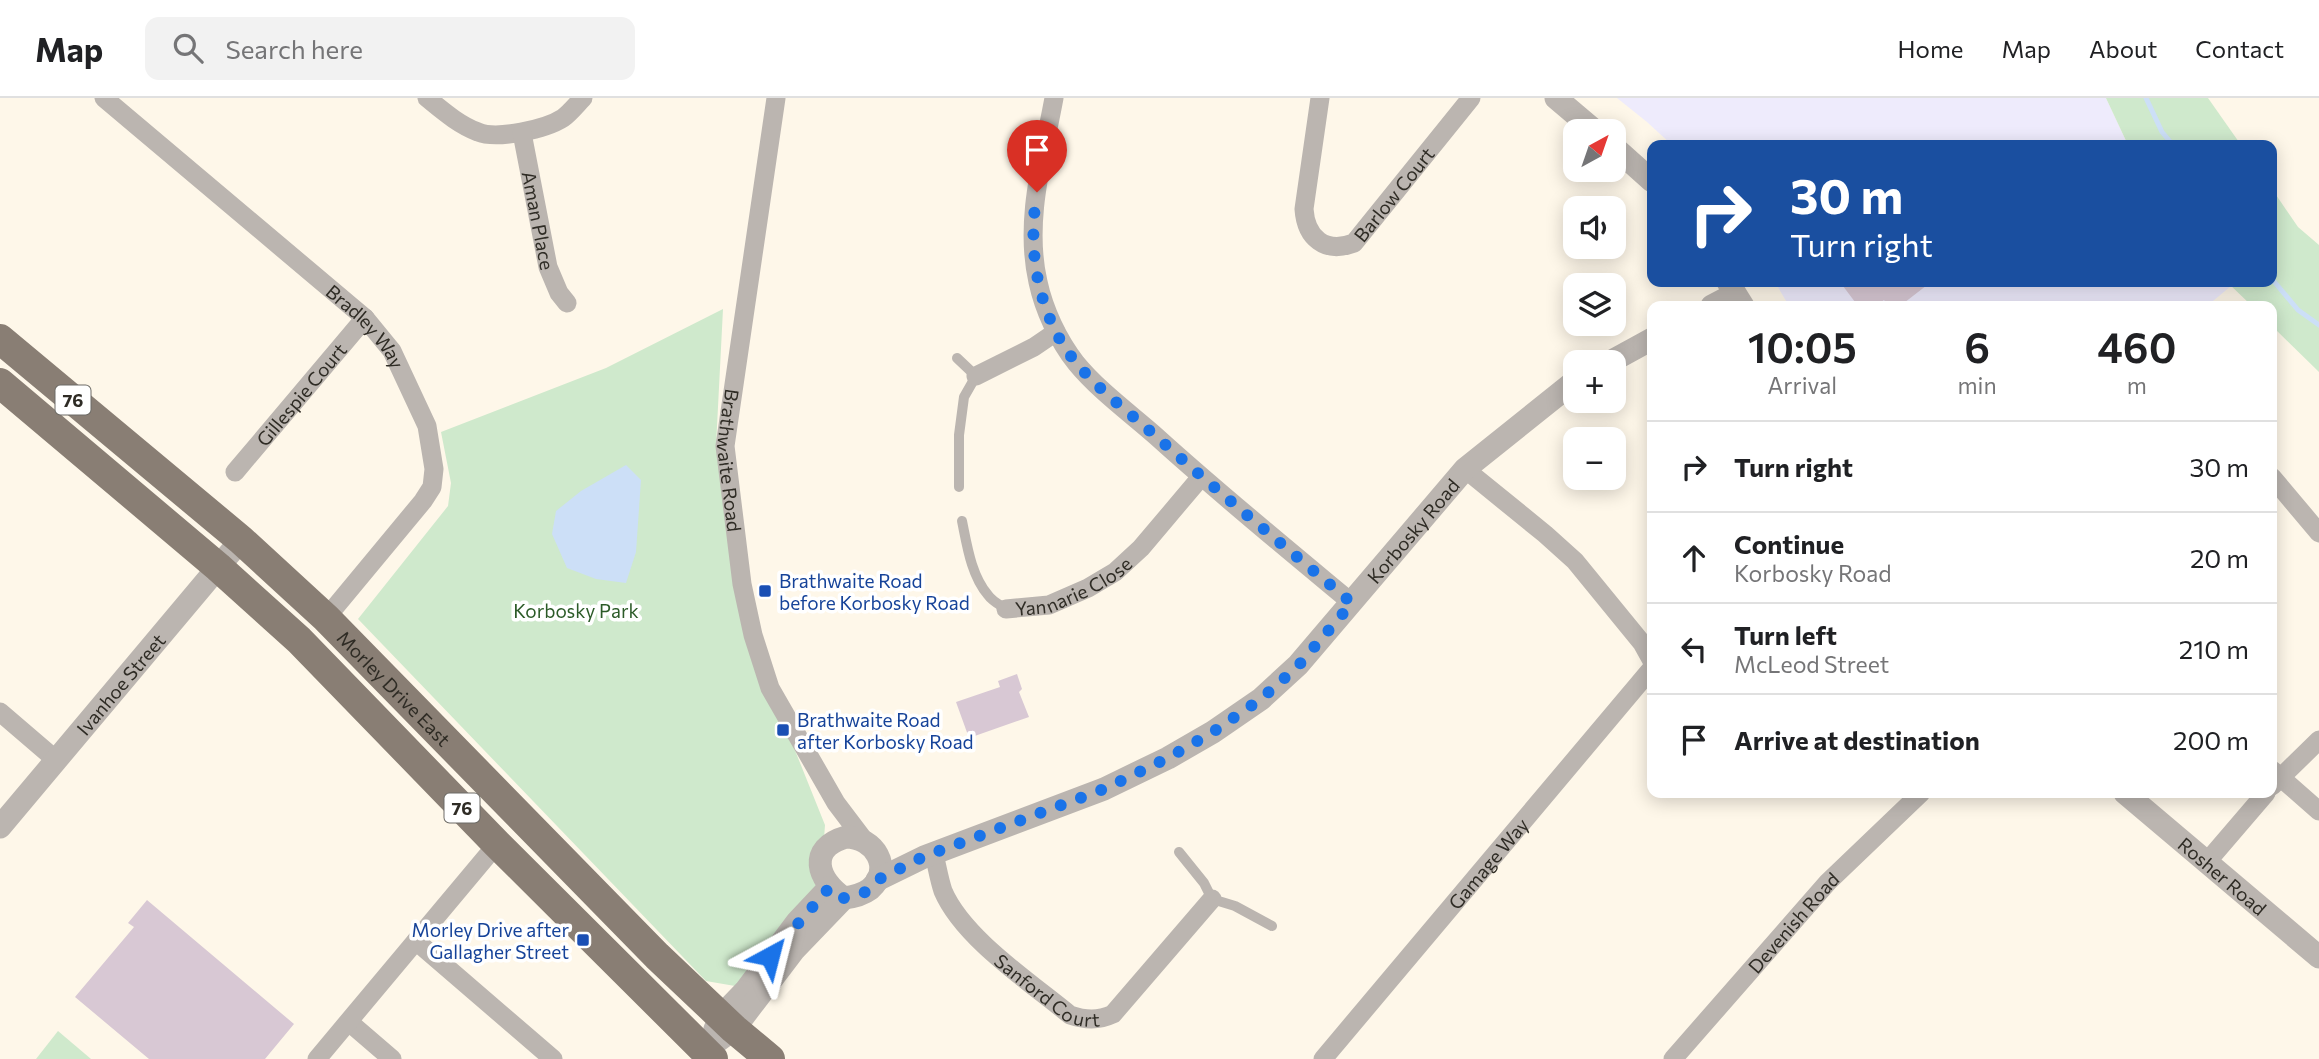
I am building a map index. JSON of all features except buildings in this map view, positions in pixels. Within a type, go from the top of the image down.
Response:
[{"type":"main road","name":"Morley Drive East","points":[[0,339],[240,540],[326,618],[657,956],[727,1023],[770,1059]]},
{"type":"main road","name":"Morley Drive East","points":[[0,383],[218,567],[299,640],[705,1056]]},
{"type":"street","name":"Bradley Way","points":[[104,98],[365,318],[392,351],[427,426],[434,469],[432,487],[326,618]]},
{"type":"street","points":[[427,98],[460,124],[480,134],[502,136],[562,118],[583,98]]},
{"type":"street","name":"Brathwaite Road","points":[[776,98],[725,446],[742,584],[754,635],[771,688],[836,803],[868,843]]},
{"type":"street","points":[[1054,98],[1033,216],[1038,284],[1056,332],[1076,363],[1101,388],[1201,477],[1352,603]]},
{"type":"street","name":"Barlow Court","points":[[1320,98],[1304,209],[1309,232],[1318,241],[1330,246],[1354,243],[1471,98]]},
{"type":"street","points":[[1556,98],[1581,119]]},
{"type":"street","name":"Aman Place","points":[[522,132],[548,267],[559,293],[567,303]]},
{"type":"street","points":[[1626,158],[1647,177]]},
{"type":"street","name":"Gillespie Court","points":[[234,472],[365,318]]},
{"type":"street","points":[[976,376],[1034,347],[1056,332]]},
{"type":"street","points":[[1626,353],[1647,342]]},
{"type":"street","name":"Korbosky Road","points":[[877,880],[929,855],[1104,789],[1168,758],[1213,732],[1261,699],[1298,666],[1465,468],[1563,390]]},
{"type":"street","points":[[1465,468],[1575,561],[1647,652]]},
{"type":"street","name":"Yannarie Close","points":[[1006,608],[1049,605],[1088,588],[1115,572],[1141,548],[1201,477]]},
{"type":"street","points":[[2277,483],[2319,533]]},
{"type":"street","name":"Ivanhoe Street","points":[[0,827],[240,540]]},
{"type":"street","name":"Gamage Way","points":[[1323,1059],[1647,674]]},
{"type":"street","points":[[0,712],[57,760]]},
{"type":"street","points":[[2277,775],[2319,740]]},
{"type":"street","points":[[2277,780],[2319,811]]},
{"type":"street","name":"Devenish Road","points":[[1673,1059],[1828,882],[1917,798]]},
{"type":"street","name":"Rosher Road","points":[[2131,798],[2319,957]]},
{"type":"street","points":[[2206,863],[2262,798]]},
{"type":"street","name":"Brathwaite Road","points":[[836,803],[837,839]]},
{"type":"street","points":[[836,893],[820,871],[820,861],[823,852],[837,839],[855,836],[868,843],[929,855]]},
{"type":"street","points":[[705,1056],[747,990],[797,922],[836,893],[864,893],[877,880],[880,862],[868,843]]},
{"type":"street","points":[[317,1059],[497,844]]},
{"type":"street","name":"Sanford Court","points":[[929,855],[943,890],[970,932],[1070,1015],[1082,1019],[1101,1019],[1113,1014],[1212,899]]},
{"type":"street","points":[[416,942],[553,1059]]},
{"type":"street","points":[[349,1021],[392,1059]]},
{"type":"lane","points":[[957,358],[976,376],[964,397],[959,435],[959,487]]},
{"type":"lane","name":"Yannarie Close","points":[[962,521],[979,580],[989,597],[1006,608]]},
{"type":"lane","points":[[1179,852],[1204,883],[1212,899],[1235,906],[1272,926]]},
{"type":"shaded area","points":[[1617,98],[2106,98],[2126,140],[1667,140]]},
{"type":"shaded area","points":[[1778,287],[2230,287],[2213,301],[1786,301]]},
{"type":"green space","points":[[2106,98],[2208,98],[2237,140],[2126,140]]},
{"type":"green space","points":[[2277,196],[2298,227],[2319,245],[2319,372],[2277,331],[2277,301],[2247,301],[2232,287],[2277,287]]},
{"type":"green space","name":"Korbosky Park","points":[[723,309],[716,446],[743,621],[825,825],[820,893],[735,986],[706,981],[358,619],[448,506],[451,483],[441,432],[606,368]]},
{"type":"green space","points":[[58,1031],[91,1059],[36,1059]]},
{"type":"water","points":[[626,465],[641,480],[636,552],[626,583],[596,579],[567,568],[552,534],[556,511],[581,491]]},
{"type":"waterway","points":[[2146,98],[2162,132],[2169,140]]},
{"type":"waterway","points":[[2277,285],[2298,310],[2319,325]]},
{"type":"place","name":"Brathwaite Road before Korbosky Road","points":[[765,591]]},
{"type":"place","name":"Brathwaite Road after Korbosky Road","points":[[783,730]]},
{"type":"place","name":"Morley Drive after Gallagher Street","points":[[583,940]]},
{"type":"route","points":[[770,956],[829,888],[844,898],[864,893],[872,888],[877,880],[923,857],[1104,789],[1168,758],[1213,732],[1261,699],[1298,666],[1352,603],[1201,477],[1076,363],[1056,332],[1038,284],[1033,216],[1037,192]]}]
